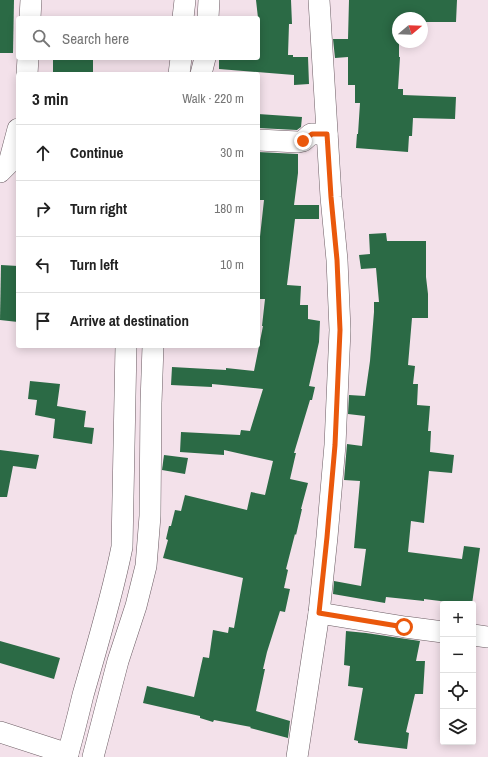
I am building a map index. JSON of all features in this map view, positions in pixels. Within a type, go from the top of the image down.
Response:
[{"type":"street","points":[[30,16],[31,0]]},
{"type":"street","points":[[183,16],[184,0]]},
{"type":"street","points":[[208,16],[209,0]]},
{"type":"street","points":[[297,757],[319,613],[327,537],[335,445],[340,330],[337,260],[331,197],[319,0]]},
{"type":"street","points":[[27,72],[28,60]]},
{"type":"street","points":[[179,72],[181,60]]},
{"type":"street","points":[[202,72],[205,60]]},
{"type":"street","points":[[260,140],[293,143],[303,141],[312,134],[327,134]]},
{"type":"street","points":[[0,172],[9,163],[16,137]]},
{"type":"street","points":[[0,732],[67,755],[111,599],[122,547],[126,348]]},
{"type":"street","points":[[93,757],[118,661],[136,606],[146,566],[150,516],[153,348]]},
{"type":"street","points":[[319,613],[440,632]]},
{"type":"street","points":[[476,635],[488,637]]},
{"type":"building","points":[[0,0],[14,0],[13,53],[0,53]]},
{"type":"building","points":[[256,0],[291,0],[292,24],[289,24],[288,55],[293,55],[293,57],[308,57],[309,84],[294,85],[294,75],[219,69],[219,60],[260,60],[260,16],[258,16]]},
{"type":"building","points":[[349,0],[457,0],[456,22],[428,22],[428,12],[392,12],[392,48],[399,48],[400,57],[398,89],[403,89],[403,95],[456,97],[455,119],[413,118],[412,136],[409,136],[408,152],[356,148],[360,103],[355,103],[355,85],[348,85],[348,57],[335,58],[333,39],[348,39]]},
{"type":"building","points":[[53,60],[93,60],[93,72],[53,72]]},
{"type":"building","points":[[260,114],[302,117],[301,127],[297,130],[260,128]]},
{"type":"building","points":[[260,152],[298,154],[298,173],[294,205],[319,205],[319,219],[295,219],[287,285],[301,286],[300,305],[308,305],[308,319],[320,321],[319,342],[309,386],[315,387],[294,453],[296,453],[290,479],[308,483],[296,535],[295,534],[286,569],[288,570],[284,588],[290,589],[285,612],[280,611],[267,652],[256,711],[290,721],[288,738],[250,728],[251,727],[214,720],[213,722],[200,718],[200,716],[143,703],[147,686],[194,697],[203,657],[209,658],[213,630],[228,633],[229,627],[234,628],[243,578],[163,558],[168,540],[166,539],[169,526],[171,526],[175,510],[181,511],[185,495],[247,510],[251,492],[265,495],[273,461],[224,450],[224,455],[180,452],[181,432],[240,435],[241,430],[250,431],[263,389],[212,384],[212,387],[171,385],[172,367],[226,370],[226,368],[254,371],[259,348],[260,348],[265,299],[260,299],[260,237],[264,200],[260,200]]},
{"type":"building","points":[[386,233],[387,241],[426,241],[428,318],[412,318],[408,365],[415,366],[413,384],[418,384],[417,405],[430,406],[428,431],[431,431],[430,452],[454,455],[452,473],[429,471],[424,523],[411,521],[408,552],[462,559],[464,546],[480,548],[472,601],[440,601],[424,599],[424,601],[386,597],[385,603],[333,594],[334,581],[361,586],[366,549],[354,548],[360,481],[344,480],[347,444],[362,446],[365,416],[348,414],[349,395],[365,396],[370,361],[374,302],[379,302],[376,268],[361,269],[359,255],[370,254],[369,234]]},
{"type":"building","points":[[1,265],[16,266],[16,322],[0,320]]},
{"type":"building","points":[[30,381],[60,384],[57,406],[86,411],[84,427],[94,428],[92,444],[53,438],[55,419],[35,415],[37,400],[28,399]]},
{"type":"building","points":[[0,450],[39,455],[36,469],[13,466],[7,497],[0,497]]},
{"type":"building","points":[[164,455],[188,458],[185,474],[162,470]]},
{"type":"building","points":[[346,631],[420,641],[416,661],[425,661],[423,694],[415,694],[406,732],[409,733],[407,749],[358,743],[358,741],[354,740],[363,688],[348,686],[350,666],[344,665]]},
{"type":"building","points":[[0,641],[60,658],[54,679],[0,663]]},
{"type":"route","points":[[303,141],[312,134],[327,134],[337,260],[340,330],[335,445],[319,613],[404,627]]}]
